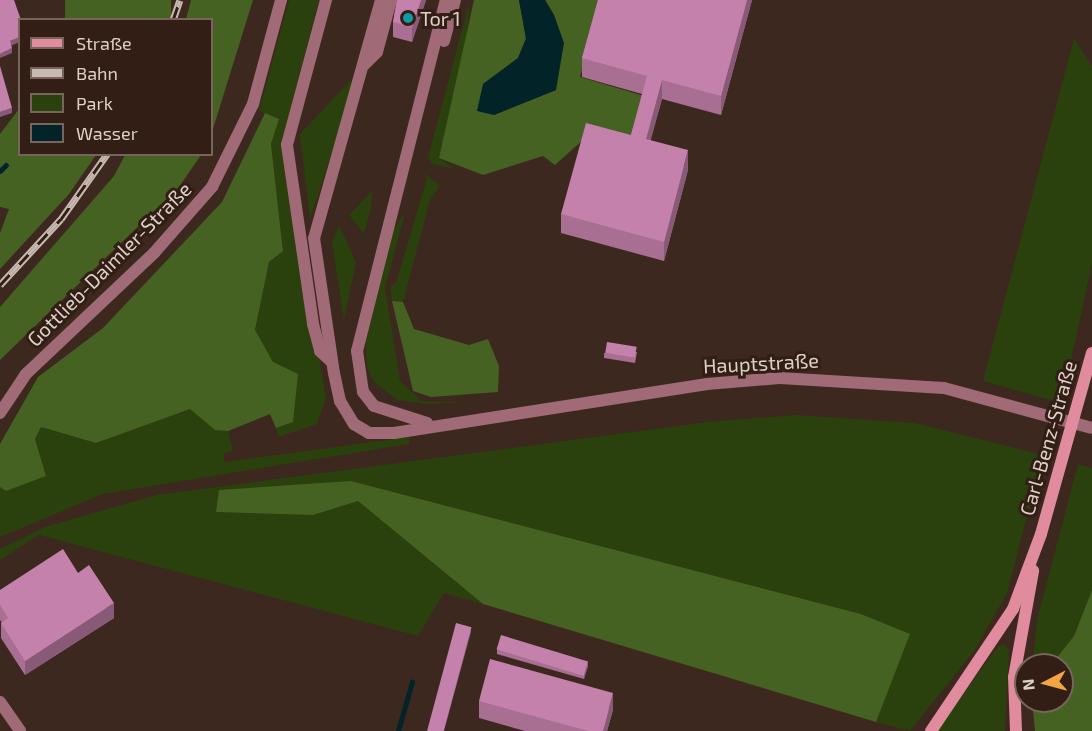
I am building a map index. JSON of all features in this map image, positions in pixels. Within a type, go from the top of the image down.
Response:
[{"type":"street","name":"Gottlieb-Daimler-Straße","points":[[0,413],[26,374],[160,246],[212,187],[253,104],[281,0]]},
{"type":"street","points":[[326,0],[287,145],[313,324],[320,351],[332,362]]},
{"type":"street","points":[[314,238],[381,0]]},
{"type":"street","points":[[363,65],[377,52],[391,0]]},
{"type":"street","points":[[427,84],[446,0]]},
{"type":"street","points":[[428,423],[374,405],[363,392],[357,351],[367,297],[427,84],[455,0]]},
{"type":"street","points":[[298,220],[314,238]]},
{"type":"street","name":"Hauptstraße","points":[[314,238],[340,401],[354,424],[369,433],[394,433],[428,423],[780,378],[944,388],[1092,428]]},
{"type":"street","name":"Carl-Benz-Straße","points":[[931,731],[1013,609],[1041,534],[1092,353]]},
{"type":"street","name":"Carl-Benz-Straße","points":[[1016,731],[1014,677],[1041,534]]},
{"type":"street","points":[[0,702],[20,731]]},
{"type":"green space","points":[[65,0],[171,0],[171,18],[65,18]]},
{"type":"green space","points":[[191,0],[253,0],[213,129],[213,18],[186,18]]},
{"type":"green space","points":[[289,0],[319,0],[282,141],[326,398],[317,424],[278,437],[276,428],[293,422],[273,362],[255,331],[269,262],[283,250],[271,144],[279,119],[259,111]]},
{"type":"green space","points":[[470,0],[465,54],[439,158],[455,169],[432,164],[428,157]]},
{"type":"green space","points":[[474,0],[519,0],[526,38],[518,58],[483,84],[494,115],[556,90],[554,15],[545,0],[602,0],[580,77],[644,96],[630,151],[585,138],[555,165],[543,156],[483,175],[439,158]]},
{"type":"green space","points":[[1074,38],[1092,66],[1092,263],[1062,403],[983,381]]},
{"type":"green space","points":[[350,81],[354,84],[310,220],[300,134]]},
{"type":"green space","points":[[18,110],[18,156],[95,156],[69,194],[0,269],[0,233],[9,209],[0,207],[0,134]]},
{"type":"green space","points":[[265,113],[279,119],[271,144],[283,251],[269,262],[255,330],[273,362],[298,374],[293,422],[276,428],[270,414],[228,431],[215,430],[190,409],[96,443],[41,427],[35,439],[46,476],[6,491],[0,487],[0,444],[38,377],[103,328],[222,202]]},
{"type":"green space","points":[[124,156],[200,156],[179,187],[0,360],[0,307],[114,176]]},
{"type":"green space","points":[[423,172],[440,186],[430,200],[403,302],[392,301],[390,287],[396,283],[427,178]]},
{"type":"green space","points":[[372,191],[371,209],[364,234],[349,215]]},
{"type":"green space","points":[[405,213],[385,288],[400,381],[422,401],[467,402],[426,404],[397,400],[373,381],[367,367],[365,333],[393,229]]},
{"type":"green space","points":[[339,225],[356,262],[344,321],[332,241]]},
{"type":"green space","points":[[392,301],[403,302],[414,329],[469,345],[488,339],[499,366],[498,392],[431,397],[413,391]]},
{"type":"green space","points":[[190,409],[215,430],[228,431],[233,450],[224,454],[224,462],[409,437],[409,444],[103,494],[0,537],[0,487],[7,490],[46,476],[35,439],[41,427],[96,443]]},
{"type":"green space","points":[[796,415],[915,423],[1043,455],[1007,593],[974,651],[910,731],[876,722],[909,634],[861,614],[351,481],[216,512],[313,515],[358,501],[483,604],[444,593],[418,636],[39,535],[0,560],[0,549],[45,527],[156,495],[708,422]]},
{"type":"green space","points":[[1078,464],[1092,468],[1092,590],[1074,636],[1062,653],[1033,653],[1038,616]]},
{"type":"green space","points":[[351,481],[861,614],[910,634],[876,722],[483,604],[358,501],[313,515],[216,512],[219,490]]},
{"type":"green space","points":[[1092,590],[1092,731],[1035,731],[1033,713],[1074,713],[1074,653],[1061,653],[1074,636]]},
{"type":"green space","points":[[1005,645],[1009,650],[1005,731],[937,731],[998,646]]},
{"type":"water","points":[[519,0],[545,0],[554,15],[564,43],[556,90],[494,115],[477,111],[483,84],[518,58],[526,39]]},
{"type":"building","points":[[0,0],[14,0],[20,18],[18,18],[18,38],[10,41],[12,48],[0,54]]},
{"type":"building","points":[[397,0],[421,0],[412,27],[393,22]]},
{"type":"building","points":[[598,0],[747,0],[721,96],[662,80],[646,139],[688,150],[664,242],[561,214],[586,123],[631,135],[647,76],[582,58]]},
{"type":"building","points":[[0,66],[12,108],[0,112]]},
{"type":"building","points":[[607,342],[637,347],[635,358],[605,353]]},
{"type":"building","points":[[63,549],[78,573],[89,565],[114,603],[25,661],[1,623],[8,618],[0,605],[0,590]]},
{"type":"building","points":[[456,623],[471,627],[444,731],[427,731]]},
{"type":"building","points":[[501,635],[588,662],[584,676],[497,649]]},
{"type":"building","points":[[490,659],[613,693],[603,731],[588,731],[479,701]]},
{"type":"waterway","points":[[0,171],[6,165]]},
{"type":"waterway","points":[[398,731],[412,682]]},
{"type":"railway","points":[[174,18],[180,0]]},
{"type":"railway","points":[[0,285],[61,219],[106,156]]},
{"type":"place","name":"Tor 1","points":[[408,18]]}]
